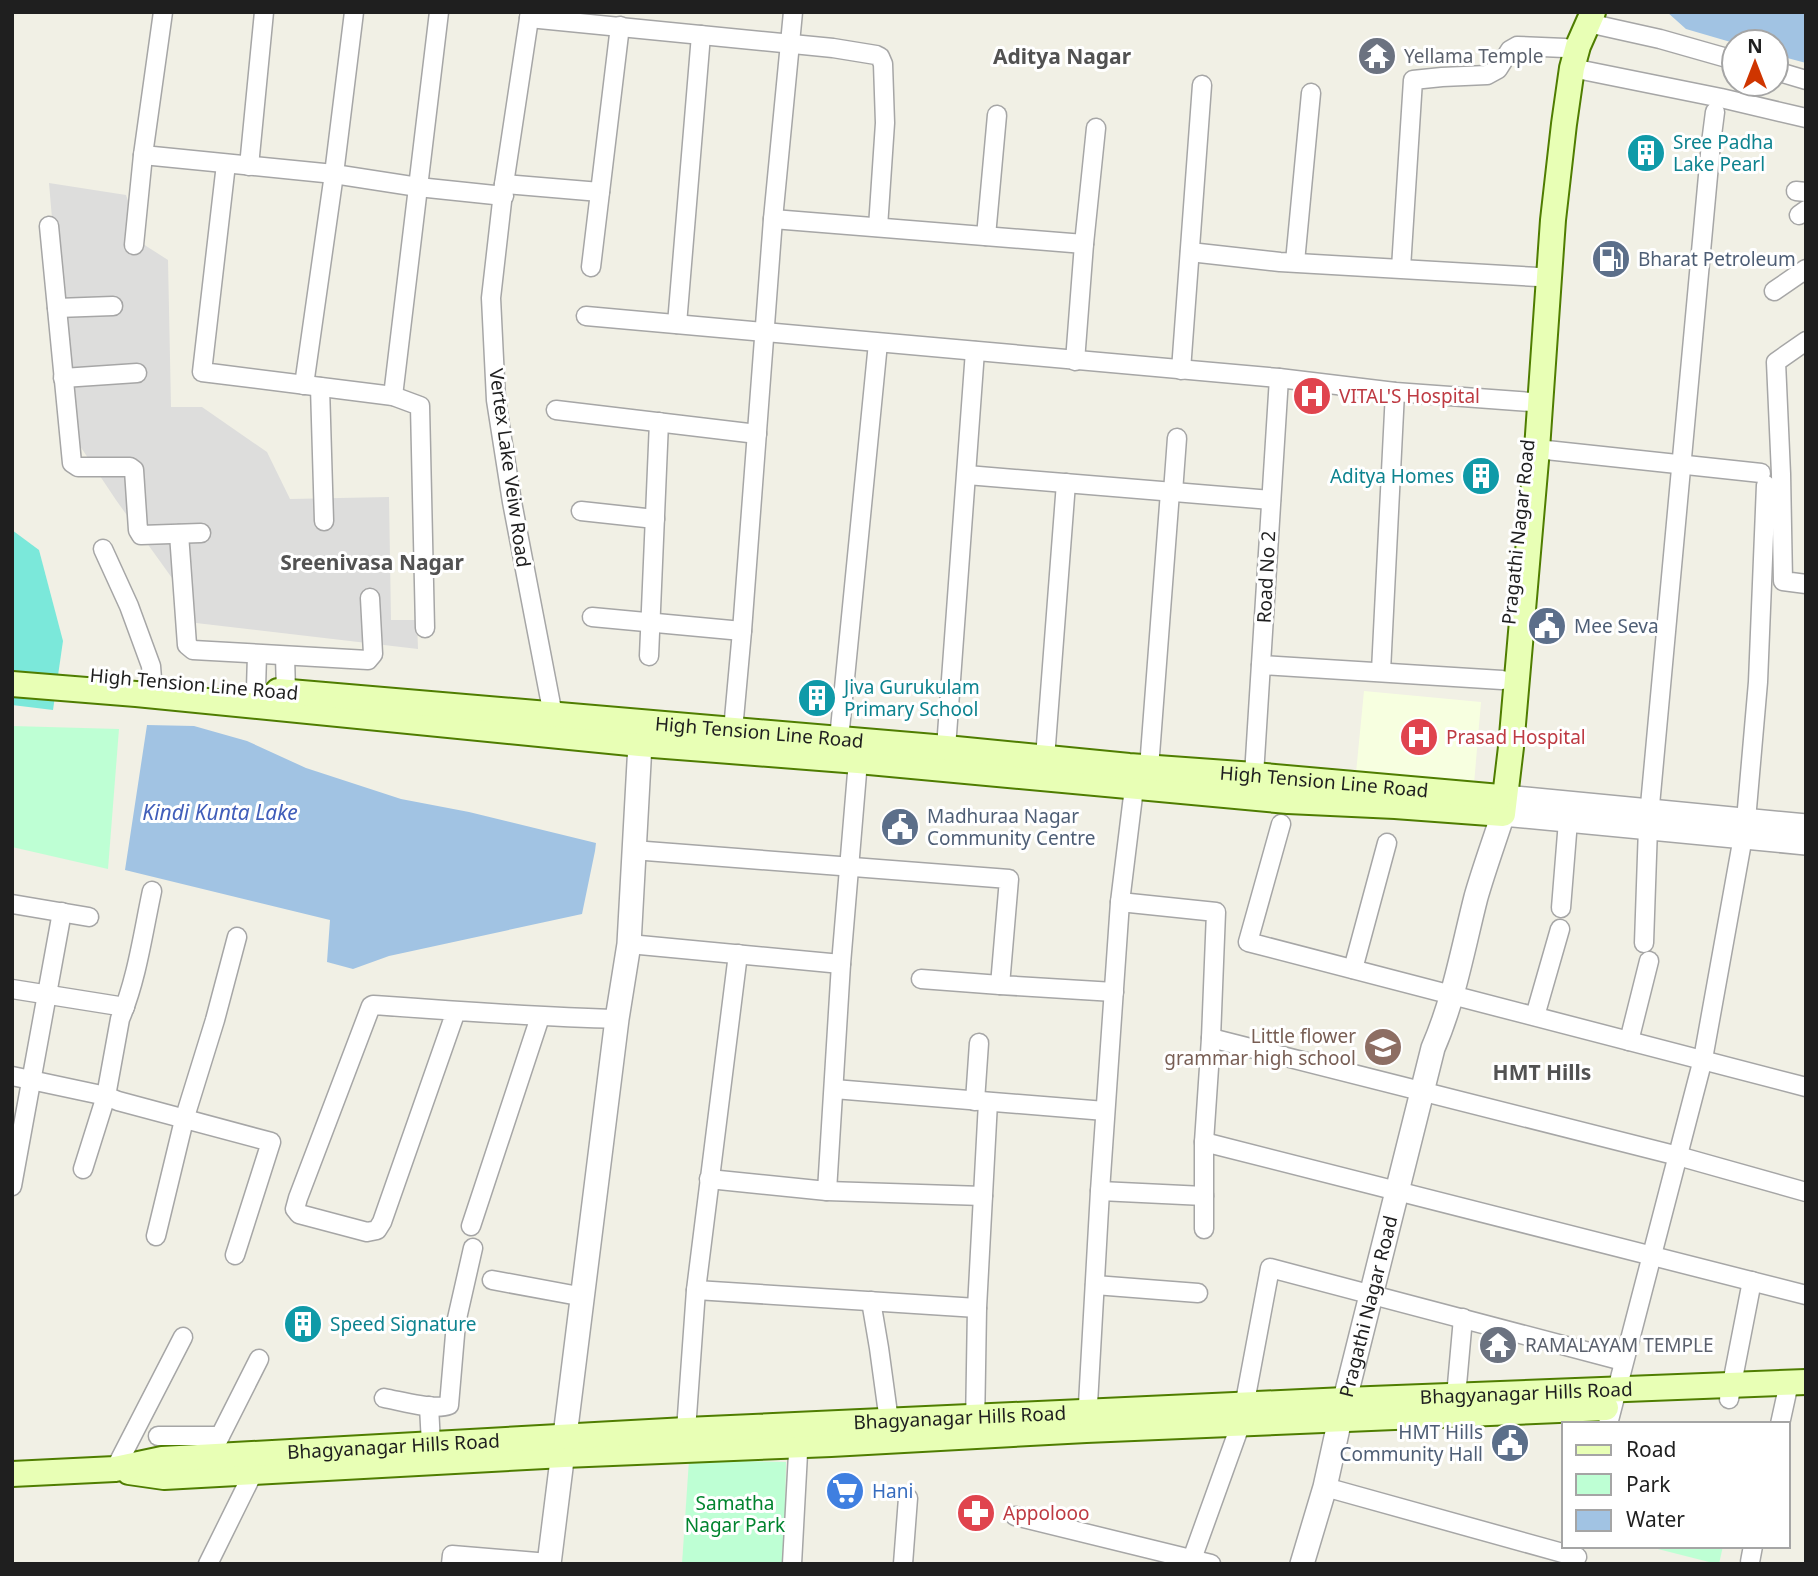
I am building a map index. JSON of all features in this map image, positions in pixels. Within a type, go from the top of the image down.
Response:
[{"type":"main road","points":[[1551,186],[1568,58],[1587,16]]},
{"type":"main road","name":"Pragathi Nagar Road","points":[[1496,805],[1502,680],[1531,402],[1538,277],[1551,186]]},
{"type":"main road","name":"Pragathi Nagar Road","points":[[1496,805],[1537,449],[1553,220],[1551,186]]},
{"type":"main road","name":"High Tension Line Road","points":[[12,668],[640,744],[858,761],[1142,778],[1254,775],[1496,805]]},
{"type":"main road","name":"High Tension Line Road","points":[[12,684],[256,689],[1045,758],[1142,778],[1288,801],[1395,806],[1496,805]]},
{"type":"main road","name":"Bhagyanagar Hills Road","points":[[115,1469],[164,1477],[253,1473],[387,1455],[565,1445],[1342,1410],[1612,1407],[1730,1393],[1797,1390]]},
{"type":"main road","name":"Bhagyanagar Hills Road","points":[[1342,1410],[1456,1396],[1612,1407]]},
{"type":"main road","name":"Bhagyanagar Hills Road","points":[[831,1434],[889,1421],[975,1426]]},
{"type":"main road","name":"Bhagyanagar Hills Road","points":[[12,1474],[115,1469],[215,1446],[387,1455],[431,1444],[565,1445],[686,1430],[799,1435]]},
{"type":"street","points":[[134,245],[143,155],[163,12]]},
{"type":"street","points":[[250,166],[264,12]]},
{"type":"street","points":[[324,520],[312,386],[354,12]]},
{"type":"street","points":[[393,396],[439,12]]},
{"type":"street","points":[[733,730],[793,12]]},
{"type":"street","points":[[530,15],[874,54],[882,60],[885,123],[878,227]]},
{"type":"street","name":"Vertex Lake Veiw Road","points":[[530,15],[491,298],[496,400],[512,502],[553,715]]},
{"type":"street","points":[[1587,16],[1720,56]]},
{"type":"street","points":[[591,267],[620,26]]},
{"type":"street","points":[[677,324],[701,35]]},
{"type":"street","points":[[1401,268],[1412,80],[1487,75],[1498,69],[1510,50],[1517,46],[1806,118]]},
{"type":"street","points":[[1181,370],[1202,85]]},
{"type":"street","points":[[1295,262],[1311,93]]},
{"type":"street","points":[[1644,943],[1649,819],[1715,111]]},
{"type":"street","points":[[986,236],[998,115]]},
{"type":"street","points":[[1074,361],[1096,128]]},
{"type":"street","points":[[143,155],[334,174],[418,187],[600,192]]},
{"type":"street","points":[[226,164],[202,372],[393,396],[419,406],[425,628]]},
{"type":"street","points":[[774,219],[1084,244]]},
{"type":"street","points":[[49,226],[72,464],[78,467],[132,468],[135,473],[140,534],[201,533]]},
{"type":"street","points":[[1190,252],[1280,262],[1538,277]]},
{"type":"street","points":[[1774,292],[1806,269]]},
{"type":"street","points":[[57,308],[113,306]]},
{"type":"street","points":[[586,316],[1279,378],[1395,392],[1531,402]]},
{"type":"street","points":[[1806,341],[1776,362],[1783,581],[1806,584]]},
{"type":"street","points":[[839,739],[878,343]]},
{"type":"street","points":[[946,748],[975,351]]},
{"type":"street","points":[[63,378],[137,373]]},
{"type":"street","name":"Road No 2","points":[[1254,775],[1279,378]]},
{"type":"street","points":[[1381,671],[1395,392]]},
{"type":"street","points":[[556,410],[757,434]]},
{"type":"street","points":[[649,656],[659,422]]},
{"type":"street","points":[[1087,1421],[1120,902],[1142,778],[1177,438]]},
{"type":"street","points":[[1537,449],[1681,465],[1763,479],[1758,682],[1745,828],[1703,1059],[1612,1407]]},
{"type":"street","points":[[967,475],[1270,500]]},
{"type":"street","points":[[1045,758],[1066,483]]},
{"type":"street","points":[[580,511],[656,519]]},
{"type":"street","points":[[179,534],[188,646],[193,650],[368,660],[373,654],[370,598]]},
{"type":"street","points":[[103,549],[129,606],[150,666],[152,687]]},
{"type":"street","points":[[592,617],[742,631]]},
{"type":"street","points":[[256,689],[257,655]]},
{"type":"street","points":[[285,656],[286,692]]},
{"type":"street","points":[[1261,665],[1502,680]]},
{"type":"street","points":[[451,1564],[452,1555],[549,1563],[617,1019],[629,944],[640,744]]},
{"type":"street","points":[[827,1191],[841,964],[858,761]]},
{"type":"street","points":[[1496,805],[1568,821],[1649,819]]},
{"type":"street","points":[[1496,805],[1745,828],[1806,827]]},
{"type":"street","name":"Pragathi Nagar Road","points":[[1302,1564],[1325,1487],[1423,1092],[1433,1048],[1433,1022],[1446,993],[1477,895],[1496,805]]},
{"type":"street","points":[[1561,908],[1568,821]]},
{"type":"street","points":[[1281,824],[1248,942],[1629,1041],[1805,1082]]},
{"type":"street","points":[[1745,828],[1806,843]]},
{"type":"street","points":[[1353,969],[1387,843]]},
{"type":"street","points":[[633,850],[1009,879],[1000,985]]},
{"type":"street","points":[[83,1169],[106,1096],[120,1019],[152,891]]},
{"type":"street","points":[[1120,902],[1216,912],[1204,1142],[1204,1229]]},
{"type":"street","points":[[12,904],[89,917]]},
{"type":"street","points":[[12,1185],[62,912]]},
{"type":"street","points":[[1535,1017],[1560,929]]},
{"type":"street","points":[[156,1236],[184,1120],[237,937]]},
{"type":"street","points":[[629,944],[841,964]]},
{"type":"street","points":[[686,1430],[696,1290],[738,954]]},
{"type":"street","points":[[1629,1041],[1649,961]]},
{"type":"street","points":[[921,979],[1114,992]]},
{"type":"street","points":[[12,989],[125,1007]]},
{"type":"street","points":[[456,1011],[377,1230],[368,1232],[299,1214],[295,1209],[298,1198],[369,1008],[373,1005],[540,1017],[617,1019]]},
{"type":"street","points":[[471,1226],[540,1017]]},
{"type":"street","points":[[1211,1038],[1678,1156],[1806,1192]]},
{"type":"street","points":[[975,1426],[977,1308],[983,1196],[979,1042]]},
{"type":"street","points":[[12,1076],[106,1096],[184,1120],[271,1142],[235,1255]]},
{"type":"street","points":[[834,1089],[1105,1111]]},
{"type":"street","points":[[1204,1142],[1806,1295]]},
{"type":"street","points":[[709,1179],[827,1191],[983,1196]]},
{"type":"street","points":[[1100,1191],[1204,1196]]},
{"type":"street","points":[[384,1398],[429,1406],[449,1405],[456,1323],[473,1248]]},
{"type":"street","points":[[1192,1559],[1243,1414],[1270,1268],[1623,1361]]},
{"type":"street","points":[[492,1280],[584,1297]]},
{"type":"street","points":[[1730,1393],[1752,1282]]},
{"type":"street","points":[[1094,1285],[1198,1293]]},
{"type":"street","points":[[696,1290],[977,1308]]},
{"type":"street","points":[[871,1301],[889,1421]]},
{"type":"street","points":[[1456,1396],[1463,1318]]},
{"type":"street","points":[[115,1469],[183,1337]]},
{"type":"street","points":[[158,1436],[215,1446],[259,1359]]},
{"type":"street","points":[[1781,1422],[1797,1390]]},
{"type":"street","points":[[429,1406],[431,1444]]},
{"type":"street","points":[[792,1564],[799,1435]]},
{"type":"street","points":[[208,1564],[253,1473]]},
{"type":"street","points":[[1325,1487],[1577,1556]]},
{"type":"street","points":[[902,1564],[908,1498]]},
{"type":"street","points":[[1015,1516],[1211,1564]]},
{"type":"shaded area","points":[[49,183],[126,195],[143,244],[168,260],[171,407],[202,407],[267,452],[290,499],[389,497],[391,620],[417,620],[418,649],[179,621],[172,578],[70,431]]},
{"type":"shaded area","points":[[12,530],[39,550],[63,641],[53,710],[12,705]]},
{"type":"shaded area","name":"Prasad Hospital","points":[[1364,691],[1481,702],[1474,784],[1356,773]]},
{"type":"green space","points":[[12,726],[119,729],[108,869],[12,847]]},
{"type":"green space","name":"Samatha Nagar Park","points":[[689,1460],[786,1462],[784,1564],[682,1564]]},
{"type":"green space","points":[[1654,1548],[1723,1548],[1717,1564]]},
{"type":"water","points":[[1667,12],[1806,12],[1806,63],[1790,59],[1790,28],[1720,28],[1720,39],[1686,29]]},
{"type":"water","name":"Kindi Kunta Lake","points":[[147,725],[194,726],[247,741],[306,768],[401,799],[469,812],[596,843],[582,914],[389,956],[353,969],[327,962],[330,920],[125,870]]},
{"type":"place","name":"Yellama Temple","points":[[1377,56]]},
{"type":"place","name":"Sree Padha Lake Pearl","points":[[1646,153]]},
{"type":"place","name":"Bharat Petroleum","points":[[1611,259]]},
{"type":"place","name":"VITAL'S Hospital","points":[[1312,396]]},
{"type":"place","name":"Aditya Homes","points":[[1481,476]]},
{"type":"place","name":"Mee Seva","points":[[1547,626]]},
{"type":"place","name":"Jiva Gurukulam Primary School","points":[[817,698]]},
{"type":"place","name":"Prasad Hospital","points":[[1419,737]]},
{"type":"place","name":"Madhuraa Nagar Community Centre","points":[[900,827]]},
{"type":"place","name":"Little flower grammar high school","points":[[1383,1047]]},
{"type":"place","name":"Speed Signature","points":[[303,1324]]},
{"type":"place","name":"RAMALAYAM TEMPLE","points":[[1498,1345]]},
{"type":"place","name":"HMT Hills Community Hall","points":[[1510,1443]]},
{"type":"place","name":"Hani","points":[[845,1491]]},
{"type":"place","name":"Appolooo","points":[[976,1513]]},
{"type":"district","name":"Aditya Nagar","points":[[1062,57]]},
{"type":"district","name":"Sreenivasa Nagar","points":[[372,563]]},
{"type":"district","name":"HMT Hills","points":[[1542,1073]]}]
